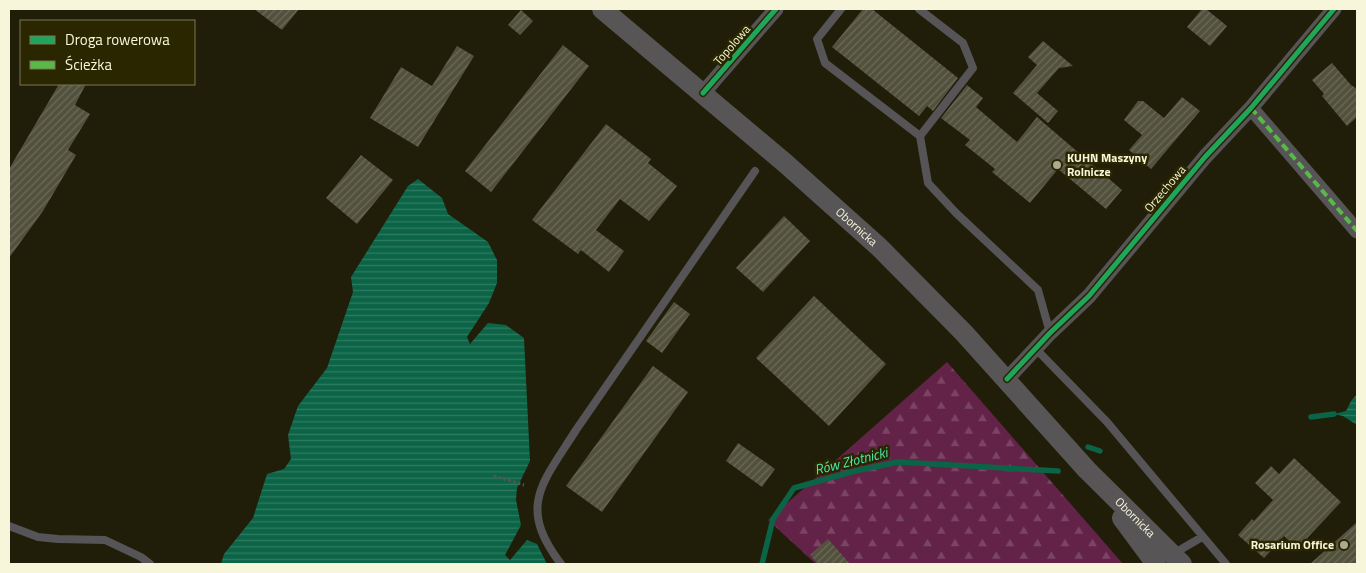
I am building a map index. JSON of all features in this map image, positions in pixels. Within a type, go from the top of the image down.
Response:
[{"type":"main road","name":"Obornicka","points":[[602,9],[785,162],[879,246],[926,293],[1007,380],[1170,561]]},
{"type":"street","name":"Topolowa","points":[[703,94],[776,9]]},
{"type":"street","name":"Orzechowa","points":[[1007,380],[1050,332],[1088,296],[1205,157],[1251,108],[1334,9]]},
{"type":"street","points":[[1251,108],[1357,231]]},
{"type":"lane","points":[[841,9],[817,39],[825,63],[920,136],[928,183],[956,213],[1038,290],[1050,332]]},
{"type":"lane","points":[[919,9],[963,43],[972,68],[920,136]]},
{"type":"lane","points":[[561,564],[545,539],[538,523],[536,511],[538,496],[576,430],[755,171]]},
{"type":"lane","points":[[1035,348],[1107,422],[1226,564]]},
{"type":"lane","points":[[9,526],[38,537],[105,540],[141,557],[150,564]]},
{"type":"lane","points":[[1170,561],[1202,537]]},
{"type":"path","points":[[494,476],[524,486]]},
{"type":"green space","points":[[947,362],[1123,564],[816,564],[768,520]]},
{"type":"shaded area","points":[[418,179],[442,198],[448,214],[488,242],[497,260],[497,283],[489,303],[467,337],[470,344],[488,323],[506,325],[524,338],[530,461],[517,488],[516,500],[521,525],[505,555],[510,560],[527,540],[537,544],[547,564],[221,564],[224,554],[253,518],[267,474],[284,469],[291,459],[288,435],[298,406],[327,368],[353,292],[351,277],[408,186]]},
{"type":"shaded area","points":[[1357,394],[1357,425],[1343,416],[1334,414],[1346,411]]},
{"type":"building","points":[[254,9],[299,9],[282,30]]},
{"type":"building","points":[[863,9],[872,9],[958,78],[933,111],[927,106],[919,116],[832,47]]},
{"type":"building","points":[[1202,9],[1206,9],[1227,26],[1210,46],[1187,27]]},
{"type":"building","points":[[521,10],[533,21],[520,35],[508,25]]},
{"type":"building","points":[[1043,41],[1073,66],[1059,68],[1037,93],[1058,111],[1048,123],[1013,93],[1037,65],[1028,57]]},
{"type":"building","points":[[563,45],[589,66],[491,192],[465,171]]},
{"type":"building","points":[[457,46],[474,56],[418,147],[370,118],[401,67],[432,86]]},
{"type":"building","points":[[1332,63],[1351,85],[1357,89],[1357,117],[1347,126],[1322,96],[1324,94],[1312,80]]},
{"type":"building","points":[[58,85],[85,85],[75,105],[90,114],[68,150],[76,155],[43,211],[9,258],[9,169]]},
{"type":"building","points":[[967,85],[983,98],[976,107],[1017,142],[1037,117],[1122,190],[1106,209],[1058,169],[1030,203],[992,172],[995,169],[965,145],[970,140],[941,118]]},
{"type":"building","points":[[1182,97],[1200,111],[1151,169],[1129,150],[1142,135],[1124,120],[1138,101],[1143,101],[1164,118]]},
{"type":"building","points":[[606,124],[651,159],[648,163],[677,186],[649,221],[620,199],[596,230],[624,251],[609,272],[581,250],[578,254],[532,220]]},
{"type":"building","points":[[361,155],[393,180],[357,224],[326,198]]},
{"type":"building","points":[[784,216],[810,241],[763,292],[736,268]]},
{"type":"building","points":[[814,296],[886,364],[829,426],[756,358]]},
{"type":"building","points":[[674,302],[690,314],[662,353],[646,341]]},
{"type":"building","points":[[653,366],[688,392],[602,512],[566,486]]},
{"type":"building","points":[[738,443],[775,469],[762,487],[726,461]]},
{"type":"building","points":[[1294,458],[1341,502],[1297,549],[1284,536],[1264,558],[1238,535],[1273,500],[1255,483],[1271,466],[1279,474]]},
{"type":"building","name":"Rosarium Office","points":[[1357,522],[1357,564],[1310,564]]},
{"type":"building","points":[[828,539],[850,564],[818,564],[810,555]]},
{"type":"waterway","name":"Rów Złotnicki","points":[[1311,417],[1334,414]]},
{"type":"waterway","name":"Rów Złotnicki","points":[[1088,447],[1100,451]]},
{"type":"waterway","name":"Rów Złotnicki","points":[[762,564],[773,519],[794,488],[855,471],[898,462],[1058,471]]},
{"type":"marked path","points":[[1251,108],[1357,231]]},
{"type":"cycle path","points":[[703,93],[776,9]]},
{"type":"cycle path","points":[[1007,379],[1050,333],[1089,296],[1205,157],[1251,108],[1334,9]]},
{"type":"place","name":"KUHN Maszyny Rolnicze","points":[[1057,165]]},
{"type":"place","name":"Rosarium Office","points":[[1344,545]]}]
